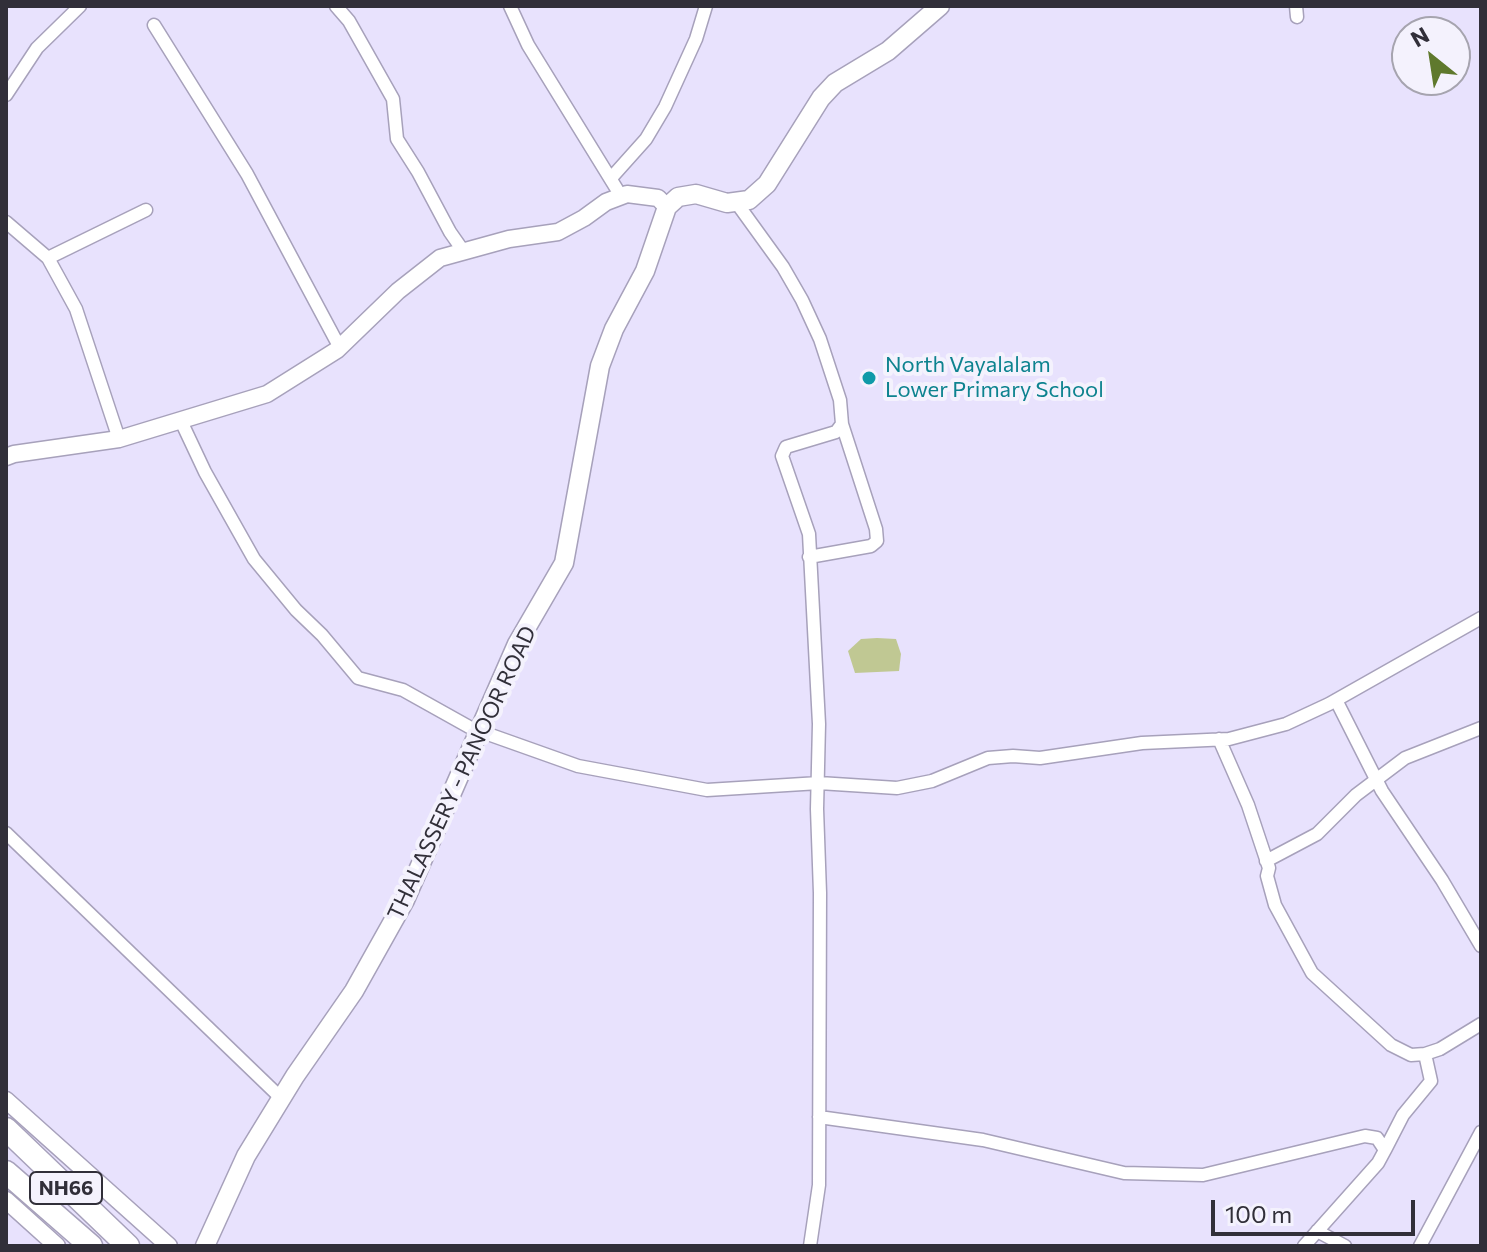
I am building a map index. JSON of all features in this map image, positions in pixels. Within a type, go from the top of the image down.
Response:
[{"type":"highway","name":"NH66","points":[[6,1129],[128,1246]]},
{"type":"highway","name":"NH66","points":[[6,1172],[91,1246]]},
{"type":"main road","points":[[667,207],[678,197],[696,194],[727,203],[749,200],[767,184],[821,98],[835,83],[888,51],[940,6]]},
{"type":"main road","name":"THALASSERY - PANOOR ROAD","points":[[205,1246],[246,1156],[281,1098],[354,991],[405,900],[517,644],[564,563],[600,366],[614,329],[645,271],[667,207]]},
{"type":"street","points":[[6,95],[37,48],[56,26],[80,6]]},
{"type":"street","points":[[336,6],[349,21],[393,99],[397,139],[464,252]]},
{"type":"street","points":[[510,6],[534,55],[621,196]]},
{"type":"street","points":[[612,177],[646,139],[665,107],[696,39],[706,6]]},
{"type":"street","points":[[154,25],[247,174],[340,348]]},
{"type":"street","points":[[6,457],[119,439],[267,394],[340,348],[408,283],[440,258],[509,239],[558,232],[606,202],[627,194],[658,198],[667,207]]},
{"type":"street","points":[[736,202],[783,267],[820,339],[840,400],[842,424],[876,529],[877,541],[871,546],[809,557]]},
{"type":"street","points":[[48,258],[146,210]]},
{"type":"street","points":[[6,222],[48,258],[76,309],[119,439]]},
{"type":"street","points":[[181,421],[205,472],[254,559],[358,678],[403,690],[445,716],[479,732],[578,766],[707,790],[819,783],[897,788],[932,781],[988,758],[1040,758],[1142,743],[1219,739],[1286,724],[1336,700],[1481,618]]},
{"type":"street","points":[[810,1246],[819,1185],[816,633],[809,534],[782,456],[786,447],[836,432],[842,424]]},
{"type":"street","points":[[1336,700],[1376,780],[1481,946]]},
{"type":"street","points":[[1266,861],[1317,834],[1356,795],[1405,758],[1481,728]]},
{"type":"street","points":[[1219,739],[1248,805],[1269,868],[1267,876],[1275,905],[1312,973],[1391,1045],[1411,1055],[1440,1049],[1481,1024]]},
{"type":"street","points":[[6,833],[281,1098]]},
{"type":"street","points":[[1304,1246],[1378,1163],[1403,1115],[1431,1081],[1425,1054]]},
{"type":"street","points":[[6,1100],[169,1246]]},
{"type":"street","points":[[819,1117],[983,1140],[1124,1173],[1203,1175],[1365,1136],[1377,1138],[1385,1150]]},
{"type":"street","points":[[1420,1246],[1481,1132]]},
{"type":"street","points":[[6,1200],[57,1246]]},
{"type":"street","points":[[1317,1231],[1345,1246]]},
{"type":"green space","points":[[861,639],[896,639],[901,654],[899,671],[855,673],[848,651]]},
{"type":"place","name":"North Vayalalam Lower Primary School","points":[[869,378]]}]
